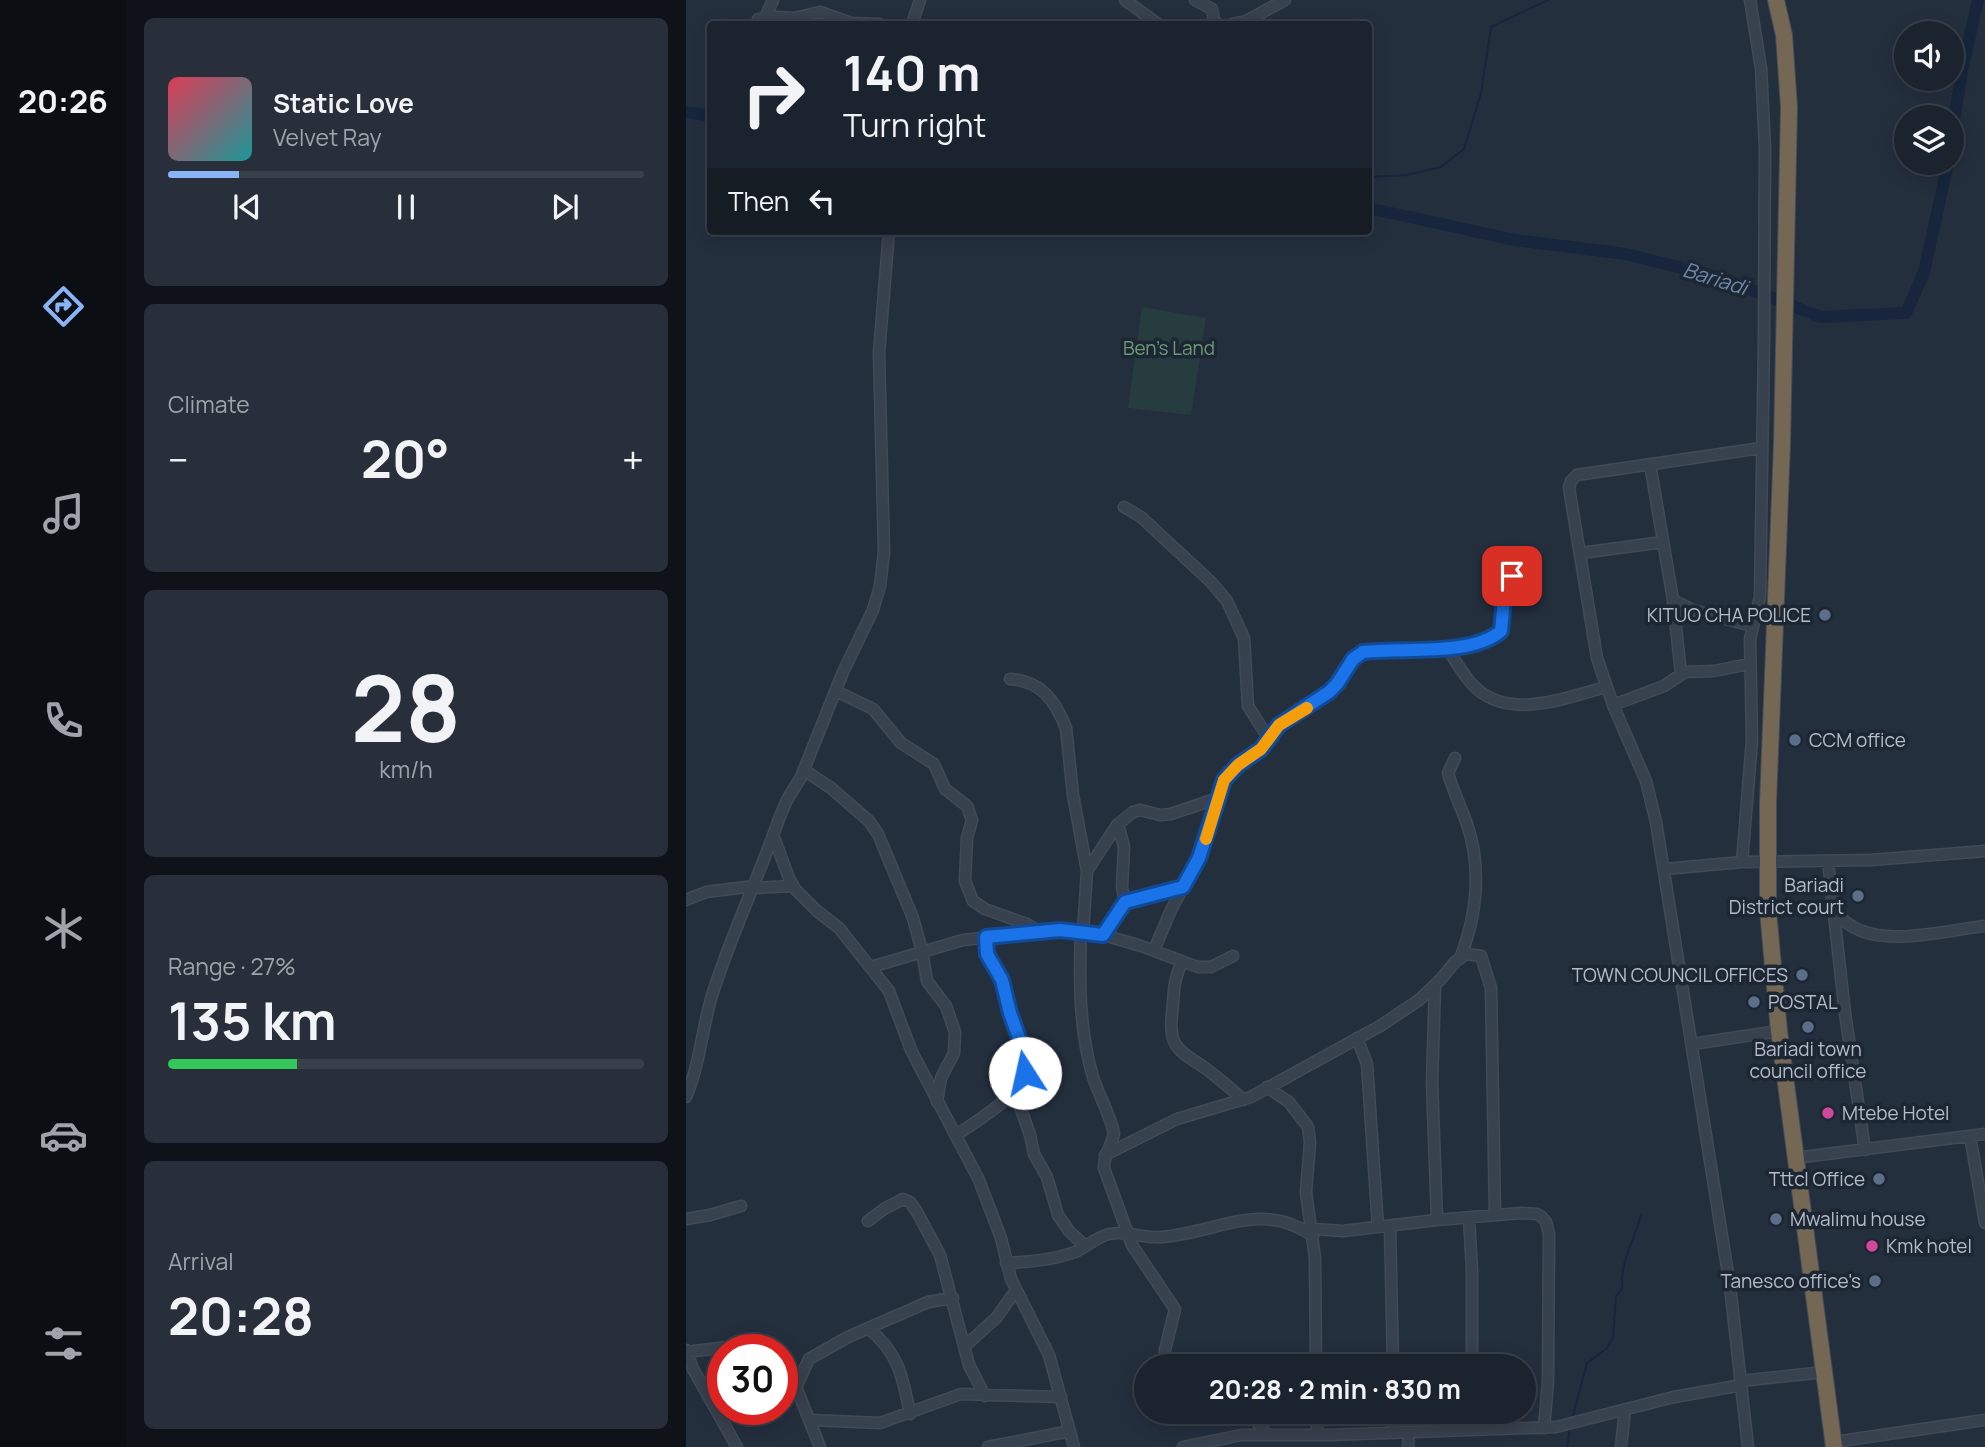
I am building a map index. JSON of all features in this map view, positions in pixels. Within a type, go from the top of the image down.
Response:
[{"type":"highway","points":[[1776,0],[1784,35],[1789,107],[1779,561],[1768,803],[1771,965],[1834,1445]]},
{"type":"street","points":[[773,0],[761,18],[794,18],[820,12],[845,21]]},
{"type":"street","points":[[913,21],[920,0]]},
{"type":"street","points":[[1125,0],[1154,21]]},
{"type":"street","points":[[1195,0],[1212,9],[1214,21]]},
{"type":"street","points":[[1246,21],[1286,0]]},
{"type":"street","points":[[1742,862],[1752,740],[1749,664],[1752,626],[1760,597],[1765,245],[1765,148],[1761,68],[1750,0]]},
{"type":"street","points":[[686,1097],[695,1074],[706,1014],[773,835],[873,610],[880,586],[884,552],[879,353],[889,235]]},
{"type":"street","points":[[1748,1447],[1731,1296],[1665,869],[1646,781],[1613,705],[1597,658],[1569,488],[1577,475],[1761,448]]},
{"type":"street","points":[[1650,464],[1673,600],[1681,674]]},
{"type":"street","points":[[1124,507],[1142,517],[1211,582],[1227,601],[1244,638],[1248,706],[1269,739]]},
{"type":"street","points":[[1581,553],[1663,542]]},
{"type":"street","points":[[1154,950],[1199,858],[1224,780],[1231,771],[1269,739],[1283,721],[1329,692],[1353,659],[1363,652],[1447,648],[1484,642],[1501,631],[1504,599],[1512,576],[1511,563]]},
{"type":"street","points":[[1673,600],[1693,610],[1752,626]]},
{"type":"street","points":[[1676,627],[1693,610]]},
{"type":"street","points":[[1447,648],[1472,684],[1502,703],[1546,703],[1606,687]]},
{"type":"street","points":[[1613,705],[1664,686],[1681,674],[1730,669],[1749,664]]},
{"type":"street","points":[[1010,679],[1023,680],[1039,687],[1062,717],[1066,728],[1073,795],[1087,871],[1080,993],[1084,1035],[1093,1076],[1114,1133],[1113,1141],[1105,1155],[1104,1168],[1140,1260],[1169,1297],[1175,1310],[1165,1354]]},
{"type":"street","points":[[836,691],[873,709],[901,743],[934,764],[945,789],[967,806],[972,820],[967,838],[965,881],[973,901],[985,909],[1039,931]]},
{"type":"street","points":[[1105,1155],[1177,1119],[1243,1100],[1404,1012],[1435,986],[1461,956],[1474,915],[1476,883],[1473,844],[1448,773],[1455,758]]},
{"type":"street","points":[[804,770],[869,821],[878,834],[912,918],[927,981],[946,1006],[956,1042],[954,1053],[938,1087],[937,1102]]},
{"type":"street","points":[[1087,871],[1118,824],[1138,811],[1171,814],[1218,798]]},
{"type":"street","points":[[1118,824],[1124,847],[1122,887],[1125,902]]},
{"type":"street","points":[[773,835],[793,886],[817,911],[839,928],[889,991],[911,1050],[979,1180],[1001,1238],[1006,1263],[1016,1290],[1044,1344],[1074,1447]]},
{"type":"street","points":[[1665,869],[1742,862],[1828,861],[1985,851]]},
{"type":"street","points":[[1828,861],[1845,1013],[1866,1150]]},
{"type":"street","points":[[689,896],[727,888],[793,886]]},
{"type":"street","points":[[1103,935],[1125,902],[1183,887]]},
{"type":"street","points":[[1833,911],[1850,926],[1865,932],[1902,937],[1985,926]]},
{"type":"street","points":[[871,967],[922,951],[986,937],[1060,930],[1103,935],[1198,967],[1211,967],[1233,956]]},
{"type":"street","points":[[956,1135],[993,1110],[1014,1090],[1025,1073],[1024,1052],[1002,980],[987,954],[986,937]]},
{"type":"street","points":[[1461,956],[1469,953],[1481,956],[1491,988],[1495,1215]]},
{"type":"street","points":[[1182,961],[1172,992],[1170,1023],[1173,1040],[1186,1058],[1218,1078],[1243,1100]]},
{"type":"street","points":[[1435,986],[1432,1104],[1437,1220]]},
{"type":"street","points":[[1692,1044],[1779,1031]]},
{"type":"street","points":[[1357,1038],[1367,1064],[1384,1226],[1392,1354]]},
{"type":"street","points":[[1268,1087],[1289,1102],[1308,1127],[1310,1142],[1306,1192],[1313,1232],[1317,1299],[1316,1354]]},
{"type":"street","points":[[1014,1090],[1034,1154],[1047,1177],[1058,1215],[1069,1231],[1085,1246]]},
{"type":"street","points":[[1795,1158],[1985,1134]]},
{"type":"street","points":[[1970,1136],[1985,1223]]},
{"type":"street","points":[[868,1221],[895,1202],[903,1199],[910,1202],[940,1255],[969,1365],[985,1396]]},
{"type":"street","points":[[686,1219],[741,1206]]},
{"type":"street","points":[[1006,1263],[1059,1256],[1111,1233],[1159,1238],[1247,1218],[1292,1223],[1313,1232],[1495,1215],[1536,1214],[1546,1222],[1548,1228],[1548,1381],[1544,1428]]},
{"type":"street","points":[[1469,1218],[1472,1354]]},
{"type":"street","points":[[964,1347],[997,1317],[1016,1290]]},
{"type":"street","points":[[798,1382],[808,1359],[868,1328],[929,1302],[953,1298]]},
{"type":"street","points":[[868,1328],[892,1352],[906,1391],[910,1413]]},
{"type":"street","points":[[707,1349],[686,1351],[737,1447]]},
{"type":"street","points":[[1183,1447],[1241,1435],[1317,1434],[1330,1441],[1409,1432],[1556,1427],[1741,1383],[1825,1372]]},
{"type":"street","points":[[798,1392],[820,1447]]},
{"type":"street","points":[[810,1420],[880,1423],[961,1394],[1061,1397]]},
{"type":"street","points":[[1620,1447],[1625,1410]]},
{"type":"street","points":[[1834,1445],[1985,1420]]},
{"type":"street","points":[[1258,1424],[1267,1435]]},
{"type":"street","points":[[1317,1424],[1317,1434]]},
{"type":"street","points":[[1394,1424],[1394,1433]]},
{"type":"street","points":[[1469,1424],[1469,1429]]},
{"type":"street","points":[[988,1447],[1070,1431]]},
{"type":"street","points":[[1408,1447],[1409,1432]]},
{"type":"green space","name":"Ben's Land","points":[[1142,307],[1206,318],[1191,415],[1128,408]]},
{"type":"waterway","points":[[1372,177],[1407,175],[1441,167],[1464,149],[1481,93],[1491,27],[1548,0]]},
{"type":"waterway","name":"Bariadi","points":[[1956,105],[1978,0]]},
{"type":"waterway","name":"Bariadi","points":[[686,112],[707,116]]},
{"type":"waterway","name":"Bariadi","points":[[1372,209],[1515,240],[1626,254],[1721,278],[1821,317],[1906,313],[1924,272],[1945,175]]},
{"type":"waterway","points":[[1572,1419],[1587,1363],[1607,1348],[1613,1338],[1616,1296],[1622,1289],[1626,1259],[1641,1214]]},
{"type":"waterway","points":[[1567,1447],[1570,1427]]},
{"type":"slow traffic","points":[[1206,839],[1224,780],[1238,765],[1261,749],[1283,721],[1307,708]]},
{"type":"place","name":"KITUO CHA POLICE","points":[[1825,615]]},
{"type":"place","name":"CCM office","points":[[1795,740]]},
{"type":"place","name":"Bariadi District court","points":[[1858,896]]},
{"type":"place","name":"TOWN COUNCIL OFFICES","points":[[1802,975]]},
{"type":"place","name":"POSTAL","points":[[1754,1002]]},
{"type":"place","name":"Bariadi town council office","points":[[1808,1027]]},
{"type":"place","name":"Mtebe Hotel","points":[[1828,1113]]},
{"type":"place","name":"Tttcl Office","points":[[1879,1179]]},
{"type":"place","name":"Mwalimu house","points":[[1776,1219]]},
{"type":"place","name":"Kmk hotel","points":[[1872,1246]]},
{"type":"place","name":"Tanesco office's","points":[[1875,1281]]},
{"type":"route","points":[[1025,1073],[1024,1052],[1002,980],[987,954],[986,937],[1060,930],[1103,935],[1119,907],[1125,902],[1183,887],[1199,858],[1224,780],[1238,765],[1261,749],[1283,721],[1329,692],[1353,659],[1363,652],[1447,648],[1484,642],[1494,636],[1501,631],[1504,599],[1512,576]]}]
